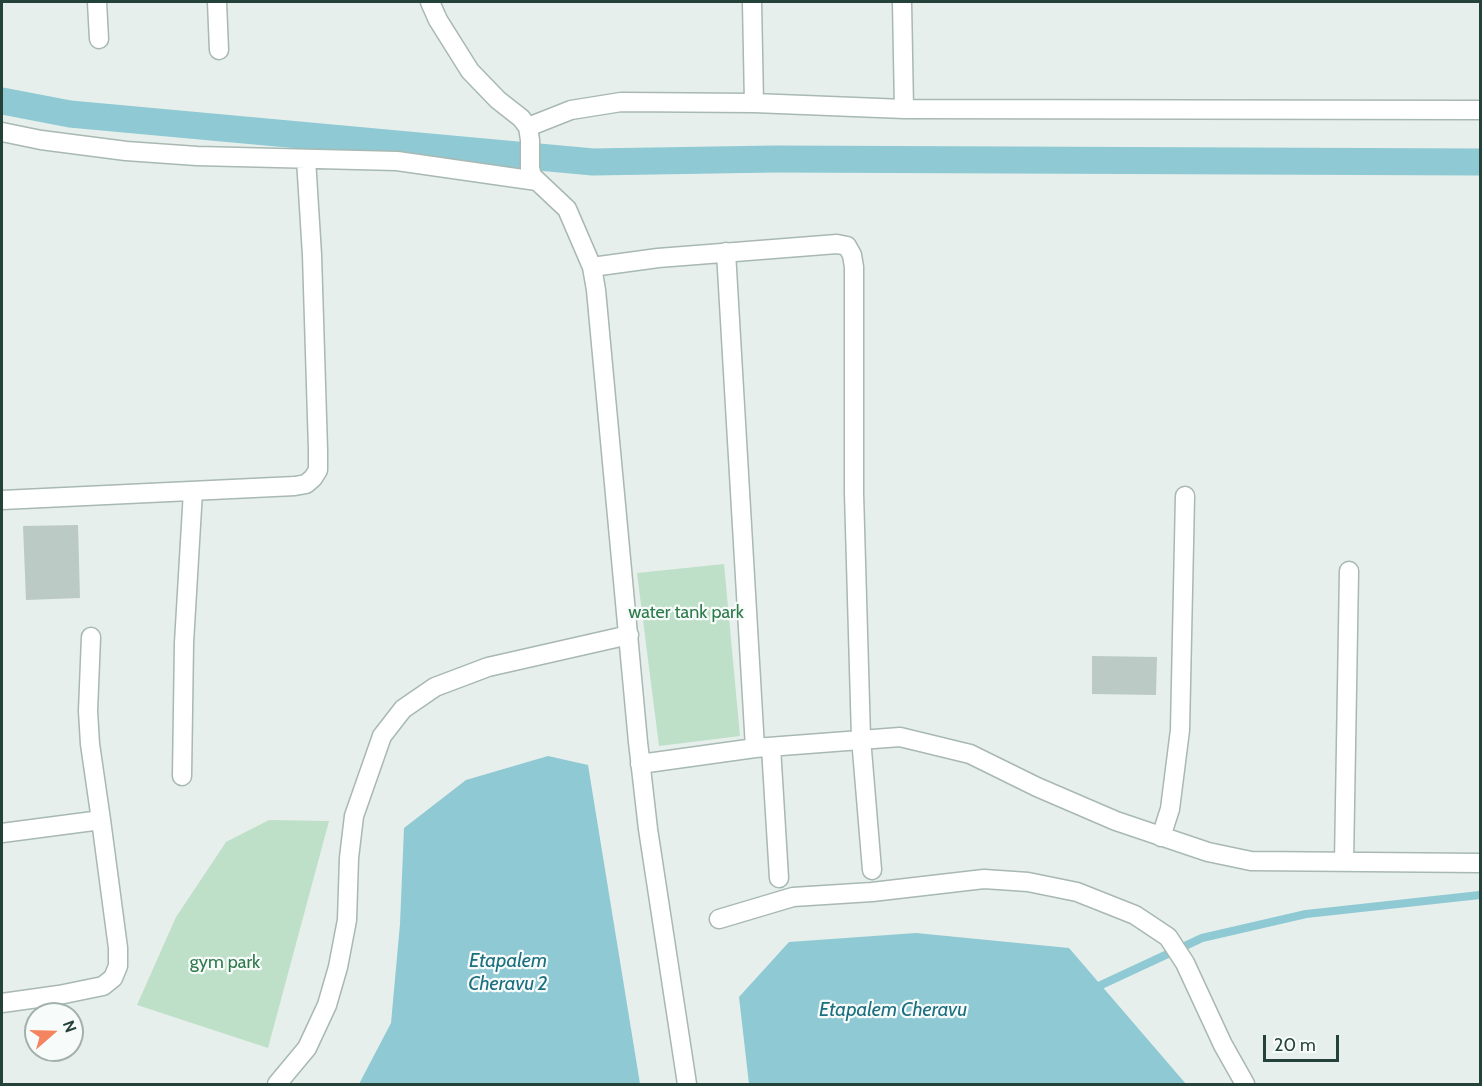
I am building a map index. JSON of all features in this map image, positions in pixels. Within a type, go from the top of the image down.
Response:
[{"type":"street","points":[[97,2],[99,39]]},
{"type":"street","points":[[217,2],[219,50]]},
{"type":"street","points":[[430,2],[438,20],[470,71],[498,100],[521,118],[529,134],[533,175]]},
{"type":"street","points":[[752,2],[754,103]]},
{"type":"street","points":[[902,2],[904,109]]},
{"type":"street","points":[[529,134],[571,110],[596,104],[621,102],[754,103],[904,109],[1480,110]]},
{"type":"street","points":[[2,132],[41,140],[126,151],[397,161],[533,175],[567,209],[592,267],[596,290],[629,635],[641,677],[640,764],[687,1084]]},
{"type":"street","points":[[2,500],[295,486],[306,484],[314,478],[318,470],[312,267],[306,159]]},
{"type":"street","points":[[592,267],[658,258],[837,244],[847,246],[852,255],[854,267],[854,493],[861,738],[872,870]]},
{"type":"street","points":[[726,252],[763,747],[779,878]]},
{"type":"street","points":[[182,776],[184,643],[193,491]]},
{"type":"street","points":[[1161,837],[1170,809],[1176,777],[1180,730],[1185,496]]},
{"type":"street","points":[[1344,862],[1349,571]]},
{"type":"street","points":[[277,1084],[307,1048],[327,1005],[338,967],[346,920],[354,816],[382,736],[404,709],[435,687],[488,667],[629,635]]},
{"type":"street","points":[[2,1003],[103,986],[113,978],[118,966],[118,948],[90,744],[88,711],[91,637]]},
{"type":"street","points":[[640,764],[763,747],[861,738],[900,737],[970,754],[1037,787],[1116,821],[1208,852],[1251,861],[1480,863]]},
{"type":"street","points":[[2,833],[101,820]]},
{"type":"street","points":[[719,919],[793,897],[872,892],[984,879],[1028,882],[1077,892],[1135,915],[1168,937],[1185,963],[1223,1045],[1245,1084]]},
{"type":"green space","name":"water tank park","points":[[724,564],[740,736],[659,746],[637,573]]},
{"type":"green space","name":"gym park","points":[[269,820],[329,821],[268,1048],[137,1005],[176,917],[226,842]]},
{"type":"water","name":"Etapalem Cheravu 2","points":[[548,756],[588,765],[640,1084],[359,1084],[391,1023],[400,924],[404,828],[466,780]]},
{"type":"water","name":"Etapalem Cheravu","points":[[916,933],[1069,948],[1186,1084],[749,1084],[739,997],[789,942]]},
{"type":"building","points":[[78,525],[80,598],[26,600],[23,526]]},
{"type":"building","points":[[1092,656],[1157,657],[1156,695],[1092,694]]},
{"type":"waterway","points":[[2,101],[70,114],[593,162],[775,159],[1480,162]]},
{"type":"waterway","points":[[1101,985],[1202,938],[1306,914],[1480,895]]}]
